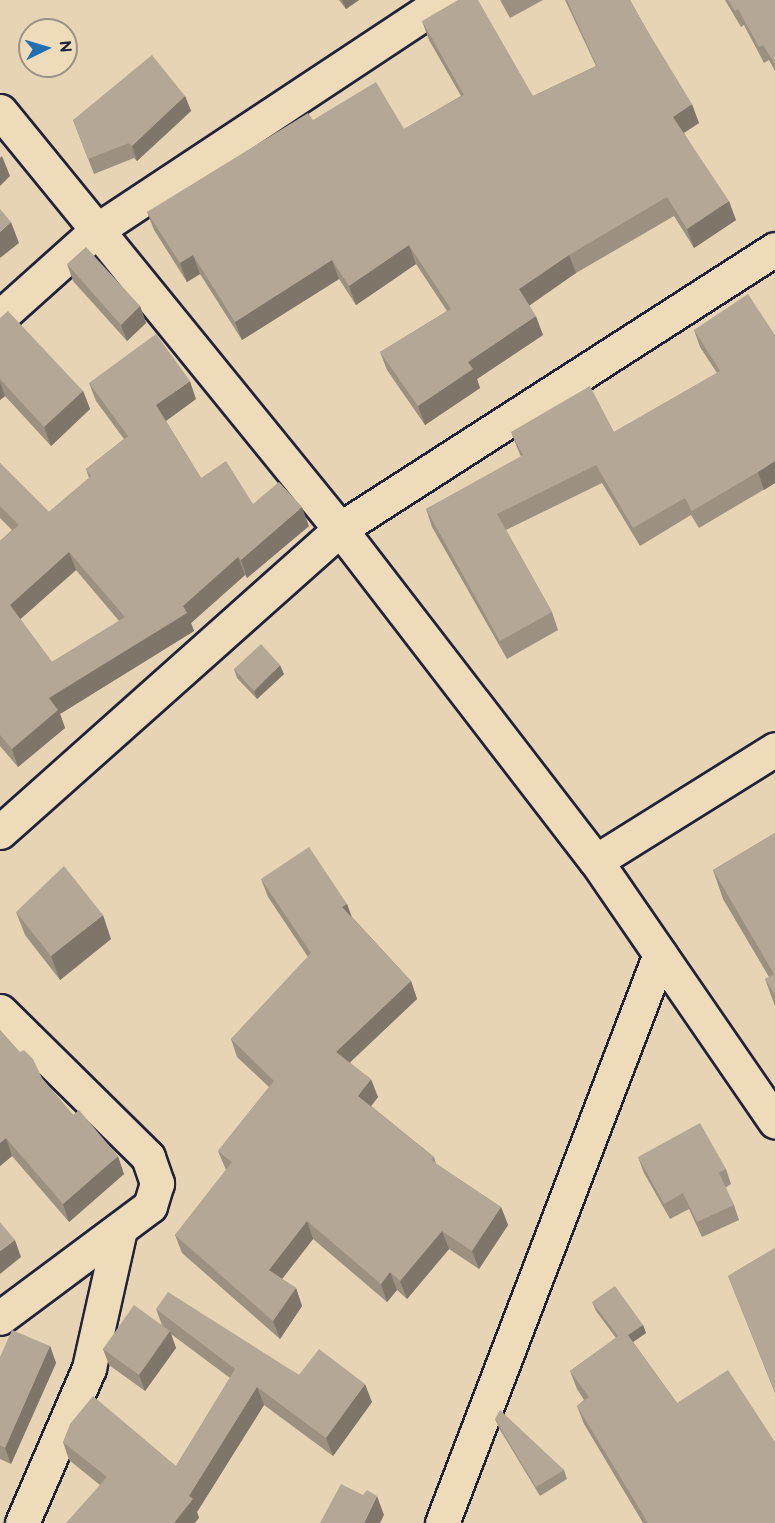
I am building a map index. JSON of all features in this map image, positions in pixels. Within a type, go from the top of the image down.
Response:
[{"type":"street","points":[[0,316],[98,230],[445,0]]},
{"type":"street","points":[[0,111],[340,529],[596,861],[775,1121]]},
{"type":"street","points":[[0,832],[340,529],[775,249]]},
{"type":"street","points":[[596,861],[775,749]]},
{"type":"street","points":[[442,1523],[660,954]]},
{"type":"street","points":[[0,1011],[148,1157],[157,1183],[150,1206],[0,1318]]},
{"type":"street","points":[[22,1523],[89,1368],[120,1229]]},
{"type":"building","points":[[458,0],[478,0],[533,96],[597,66],[567,0],[630,0],[692,104],[673,117],[729,201],[687,229],[667,197],[569,255],[519,289],[536,316],[468,362],[473,369],[418,406],[380,352],[451,309],[409,245],[349,286],[332,260],[235,322],[193,255],[180,263],[147,212],[308,113],[313,120],[376,82],[404,129],[464,95],[422,21]]},
{"type":"building","points":[[728,0],[775,0],[775,64],[763,45],[759,47],[738,9],[735,11]]},
{"type":"building","points":[[152,55],[185,96],[132,146],[129,143],[88,159],[73,120]]},
{"type":"building","points":[[0,209],[11,222],[0,232]]},
{"type":"building","points":[[86,247],[140,306],[121,325],[67,264]]},
{"type":"building","points":[[748,294],[775,335],[775,461],[692,511],[685,498],[633,528],[596,465],[497,514],[552,612],[500,641],[426,509],[523,455],[511,432],[590,386],[614,432],[720,371],[694,330]]},
{"type":"building","points":[[8,311],[83,391],[44,427],[0,379],[0,318]]},
{"type":"building","points":[[156,334],[190,381],[156,405],[201,478],[226,461],[253,504],[279,482],[302,507],[241,560],[238,557],[183,606],[187,613],[49,698],[58,710],[12,749],[0,735],[0,541],[19,525],[0,506],[0,463],[49,512],[91,476],[86,469],[128,436],[89,383]],"holes":[[[69,552],[125,617],[52,662],[10,605]]]},
{"type":"building","points":[[261,644],[280,665],[254,691],[234,669]]},
{"type":"building","points":[[775,833],[775,995],[765,979],[774,974],[713,870]]},
{"type":"building","points":[[309,847],[347,904],[342,907],[411,981],[336,1052],[371,1079],[358,1096],[434,1157],[431,1160],[501,1207],[472,1251],[442,1231],[400,1281],[390,1272],[381,1284],[307,1221],[269,1270],[296,1288],[273,1321],[175,1235],[232,1162],[218,1151],[274,1081],[231,1039],[311,953],[261,879]]},
{"type":"building","points":[[64,866],[103,915],[51,956],[16,912]]},
{"type":"building","points":[[0,1030],[20,1052],[24,1050],[33,1059],[42,1078],[73,1115],[79,1110],[118,1156],[63,1204],[6,1138],[0,1143]]},
{"type":"building","points":[[700,1123],[726,1169],[719,1173],[734,1205],[697,1222],[683,1193],[664,1204],[638,1157]]},
{"type":"building","points":[[0,1222],[15,1240],[0,1251]]},
{"type":"building","points":[[775,1248],[775,1392],[728,1276]]},
{"type":"building","points":[[615,1286],[643,1325],[628,1335],[625,1331],[618,1336],[592,1302]]},
{"type":"building","points":[[168,1292],[299,1375],[319,1349],[365,1384],[326,1438],[257,1387],[189,1496],[193,1499],[174,1523],[66,1523],[107,1477],[63,1442],[70,1424],[93,1396],[176,1466],[235,1369],[156,1309]]},
{"type":"building","points":[[134,1305],[170,1331],[139,1375],[103,1349]]},
{"type":"building","points":[[12,1330],[50,1346],[5,1448],[0,1445],[0,1357]]},
{"type":"building","points":[[625,1331],[677,1403],[728,1370],[775,1442],[775,1523],[648,1523],[577,1406],[589,1397],[570,1371]]},
{"type":"building","points":[[500,1410],[564,1470],[536,1487],[495,1419]]},
{"type":"building","points":[[341,1484],[363,1495],[367,1490],[377,1496],[364,1523],[320,1523]]}]
